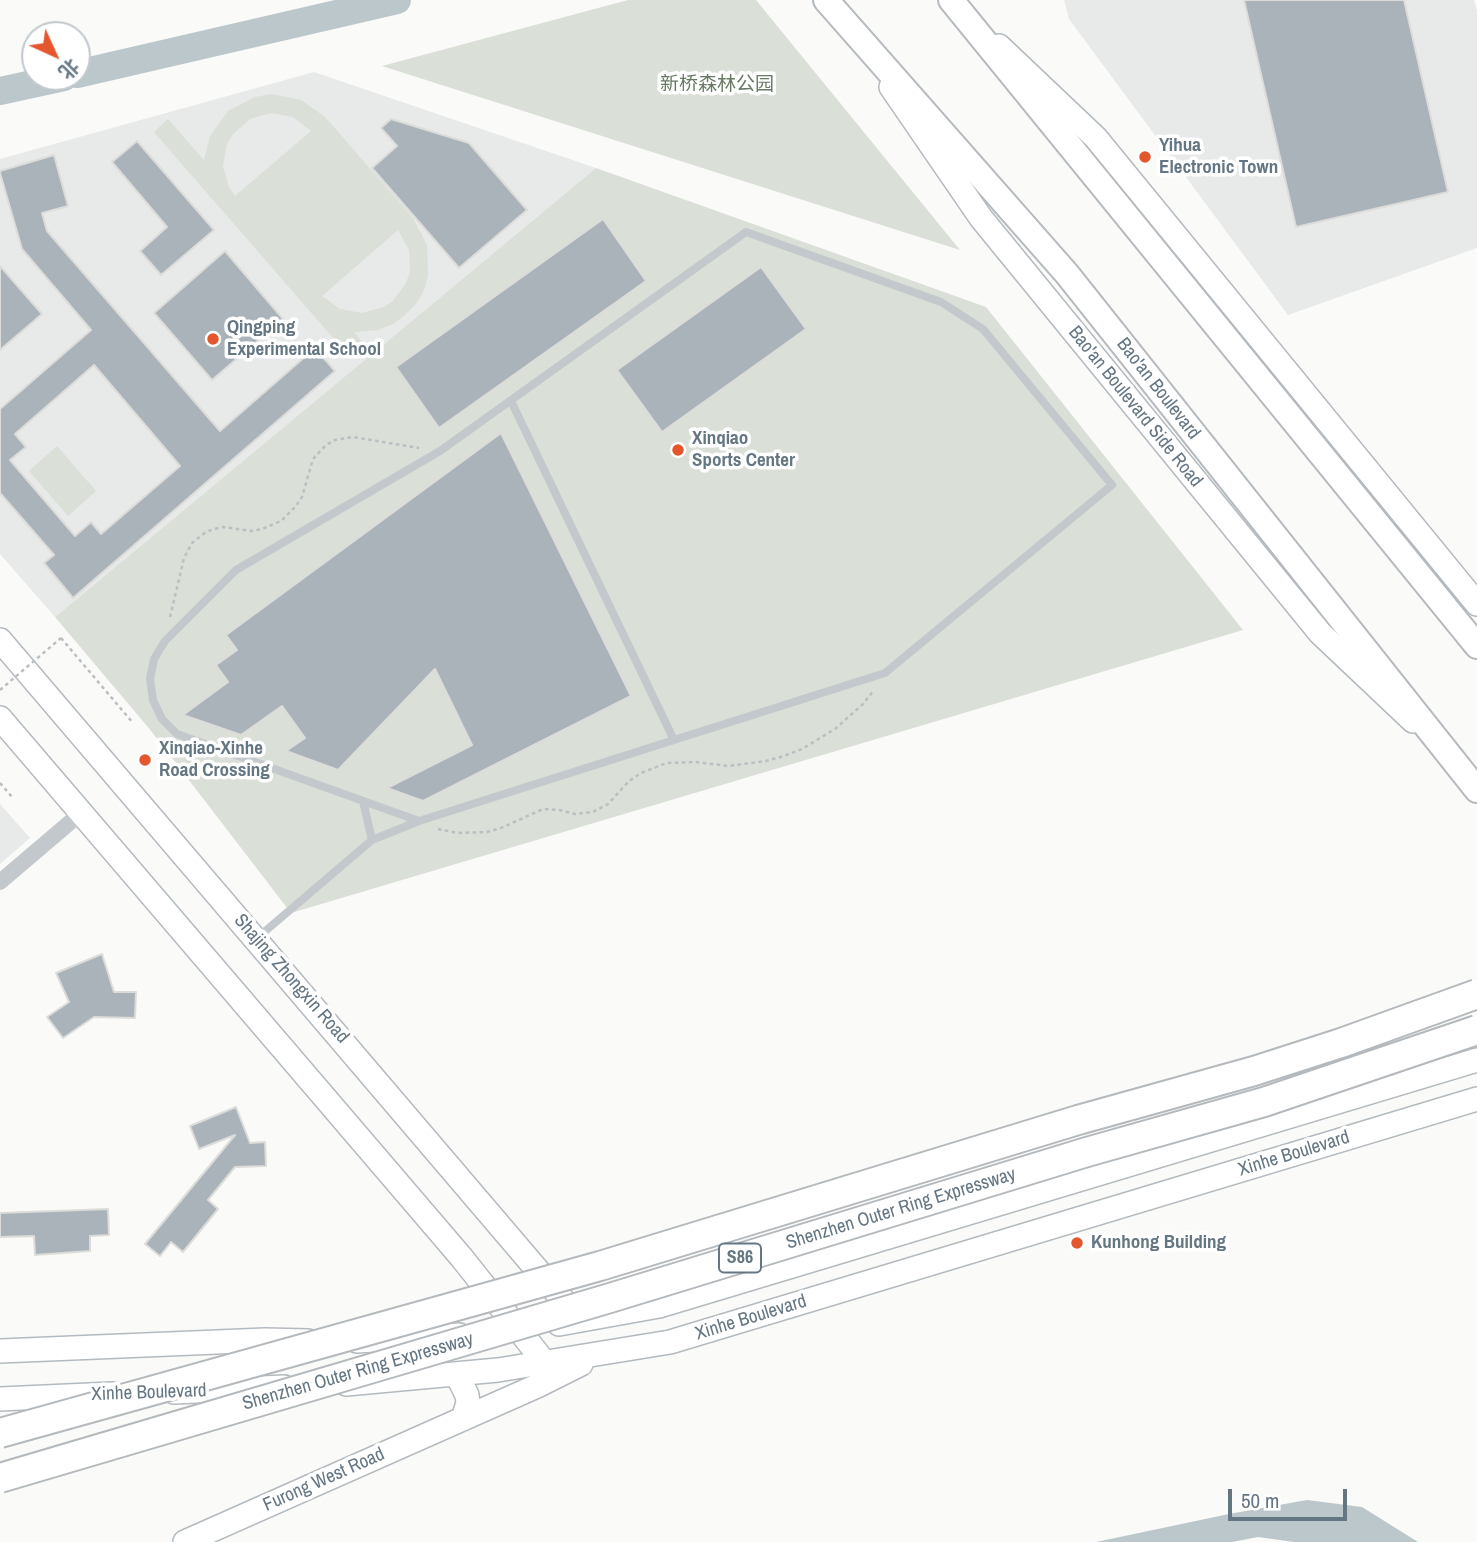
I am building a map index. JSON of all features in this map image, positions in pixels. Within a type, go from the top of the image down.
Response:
[{"type":"highway","name":"Shenzhen Outer Ring Expressway","points":[[0,1433],[600,1266],[1078,1120],[1254,1070],[1477,994]]},
{"type":"highway","name":"Shenzhen Outer Ring Expressway","points":[[0,1478],[596,1302],[1087,1152],[1264,1102],[1477,1030]]},
{"type":"main road","name":"Bao'an Boulevard","points":[[826,0],[1067,274],[1477,790]]},
{"type":"main road","points":[[952,2],[1096,138],[1477,604]]},
{"type":"main road","points":[[952,2],[1477,646]]},
{"type":"main road","name":"Shajing Zhongxin Road","points":[[0,640],[580,1320]]},
{"type":"main road","points":[[0,718],[461,1258],[545,1363]]},
{"type":"main road","name":"Xinhe Boulevard","points":[[0,1352],[265,1340],[378,1340],[518,1329],[660,1306],[1477,1060]]},
{"type":"main road","name":"Xinhe Boulevard","points":[[0,1399],[324,1385],[455,1375],[670,1342],[1477,1099]]},
{"type":"main road","name":"Furong West Road","points":[[185,1542],[537,1386],[598,1355]]},
{"type":"main road","points":[[455,1375],[467,1395],[468,1403],[463,1419]]},
{"type":"street","points":[[0,883],[81,813]]},
{"type":"lane","points":[[256,939],[372,840],[419,821],[885,673],[1112,485],[984,329],[941,302],[746,232],[440,451],[236,569],[165,641],[154,659],[150,679],[153,700],[162,719],[177,734],[419,821]]},
{"type":"lane","points":[[511,401],[674,740]]},
{"type":"lane","points":[[363,801],[372,840]]},
{"type":"path","points":[[165,641],[184,558],[192,543],[205,532],[214,529],[252,531],[281,521],[296,506],[305,488],[313,459],[326,445],[335,440],[354,437],[440,451]]},
{"type":"path","points":[[0,690],[61,638],[133,723]]},
{"type":"path","points":[[419,821],[445,831],[487,832],[543,809],[575,814],[593,812],[608,804],[629,781],[641,773],[667,763],[681,761],[728,766],[757,763],[784,756],[835,729],[863,704],[885,673]]},
{"type":"path","points":[[0,783],[13,798]]},
{"type":"shaded area","points":[[1064,0],[1474,0],[1477,11],[1477,248],[1288,315],[1069,19]]},
{"type":"shaded area","name":"Qingping Experimental School","points":[[314,72],[596,168],[55,617],[0,554],[0,159]]},
{"type":"shaded area","points":[[0,804],[30,838],[0,864]]},
{"type":"shaded area","points":[[1307,1500],[1362,1507],[1418,1542],[1294,1542],[1258,1537],[1232,1542],[1096,1542],[1229,1514]]},
{"type":"green space","name":"新桥森林公园","points":[[628,0],[756,0],[960,250],[382,66]]},
{"type":"green space","points":[[271,94],[301,100],[325,117],[413,218],[427,245],[428,275],[416,304],[393,324],[378,330],[354,332],[362,342],[348,355],[154,132],[168,119],[204,160],[210,136],[228,111],[255,97]],"holes":[[[271,113],[293,117],[311,131],[235,196],[229,187],[223,166],[227,144],[233,134],[250,119]],[[398,230],[409,250],[410,272],[406,283],[393,301],[384,307],[362,313],[340,309],[322,296]]]},
{"type":"green space","name":"Xinqiao Sports Center","points":[[596,168],[986,307],[1243,630],[291,913],[152,732],[55,617]]},
{"type":"green space","points":[[57,446],[96,491],[68,516],[29,471]]},
{"type":"building","points":[[1244,0],[1404,0],[1448,192],[1296,227]]},
{"type":"building","points":[[391,119],[469,143],[527,210],[459,268],[372,168],[397,146],[381,128]]},
{"type":"building","points":[[137,141],[214,230],[161,275],[140,251],[167,227],[112,162]]},
{"type":"building","points":[[54,155],[68,206],[42,213],[47,231],[220,431],[315,348],[335,371],[73,598],[44,563],[54,555],[0,493],[0,409],[91,330],[22,249],[0,171]],"holes":[[[94,365],[180,466],[101,534],[91,522],[75,536],[10,460],[26,447],[15,434]]]},
{"type":"building","points":[[603,219],[646,281],[439,428],[396,367]]},
{"type":"building","points":[[225,251],[283,319],[212,380],[154,313]]},
{"type":"building","points":[[0,266],[42,314],[0,350]]},
{"type":"building","points":[[761,267],[806,329],[662,432],[617,370]]},
{"type":"building","points":[[501,433],[631,696],[423,801],[387,788],[472,745],[435,669],[338,770],[286,751],[305,738],[282,706],[241,735],[183,715],[228,682],[216,665],[237,650],[226,635]]},
{"type":"building","points":[[102,954],[114,992],[136,992],[135,1018],[94,1017],[63,1038],[47,1017],[69,1002],[56,973]]},
{"type":"building","points":[[236,1107],[250,1143],[265,1142],[266,1166],[235,1167],[208,1200],[218,1209],[183,1252],[171,1242],[160,1256],[145,1244],[235,1135],[199,1149],[190,1126]]},
{"type":"building","points":[[108,1209],[109,1235],[90,1236],[90,1251],[35,1255],[34,1236],[0,1237],[0,1213]]},
{"type":"waterway","points":[[91,71],[397,0]]},
{"type":"waterway","points":[[0,91],[21,86]]},
{"type":"place","name":"Yihua Electronic Town","points":[[1145,157]]},
{"type":"place","name":"Qingping Experimental School","points":[[213,339]]},
{"type":"place","name":"Xinqiao Sports Center","points":[[678,450]]},
{"type":"place","name":"Xinqiao-Xinhe Road Crossing","points":[[145,760]]},
{"type":"place","name":"Kunhong Building","points":[[1077,1243]]}]
